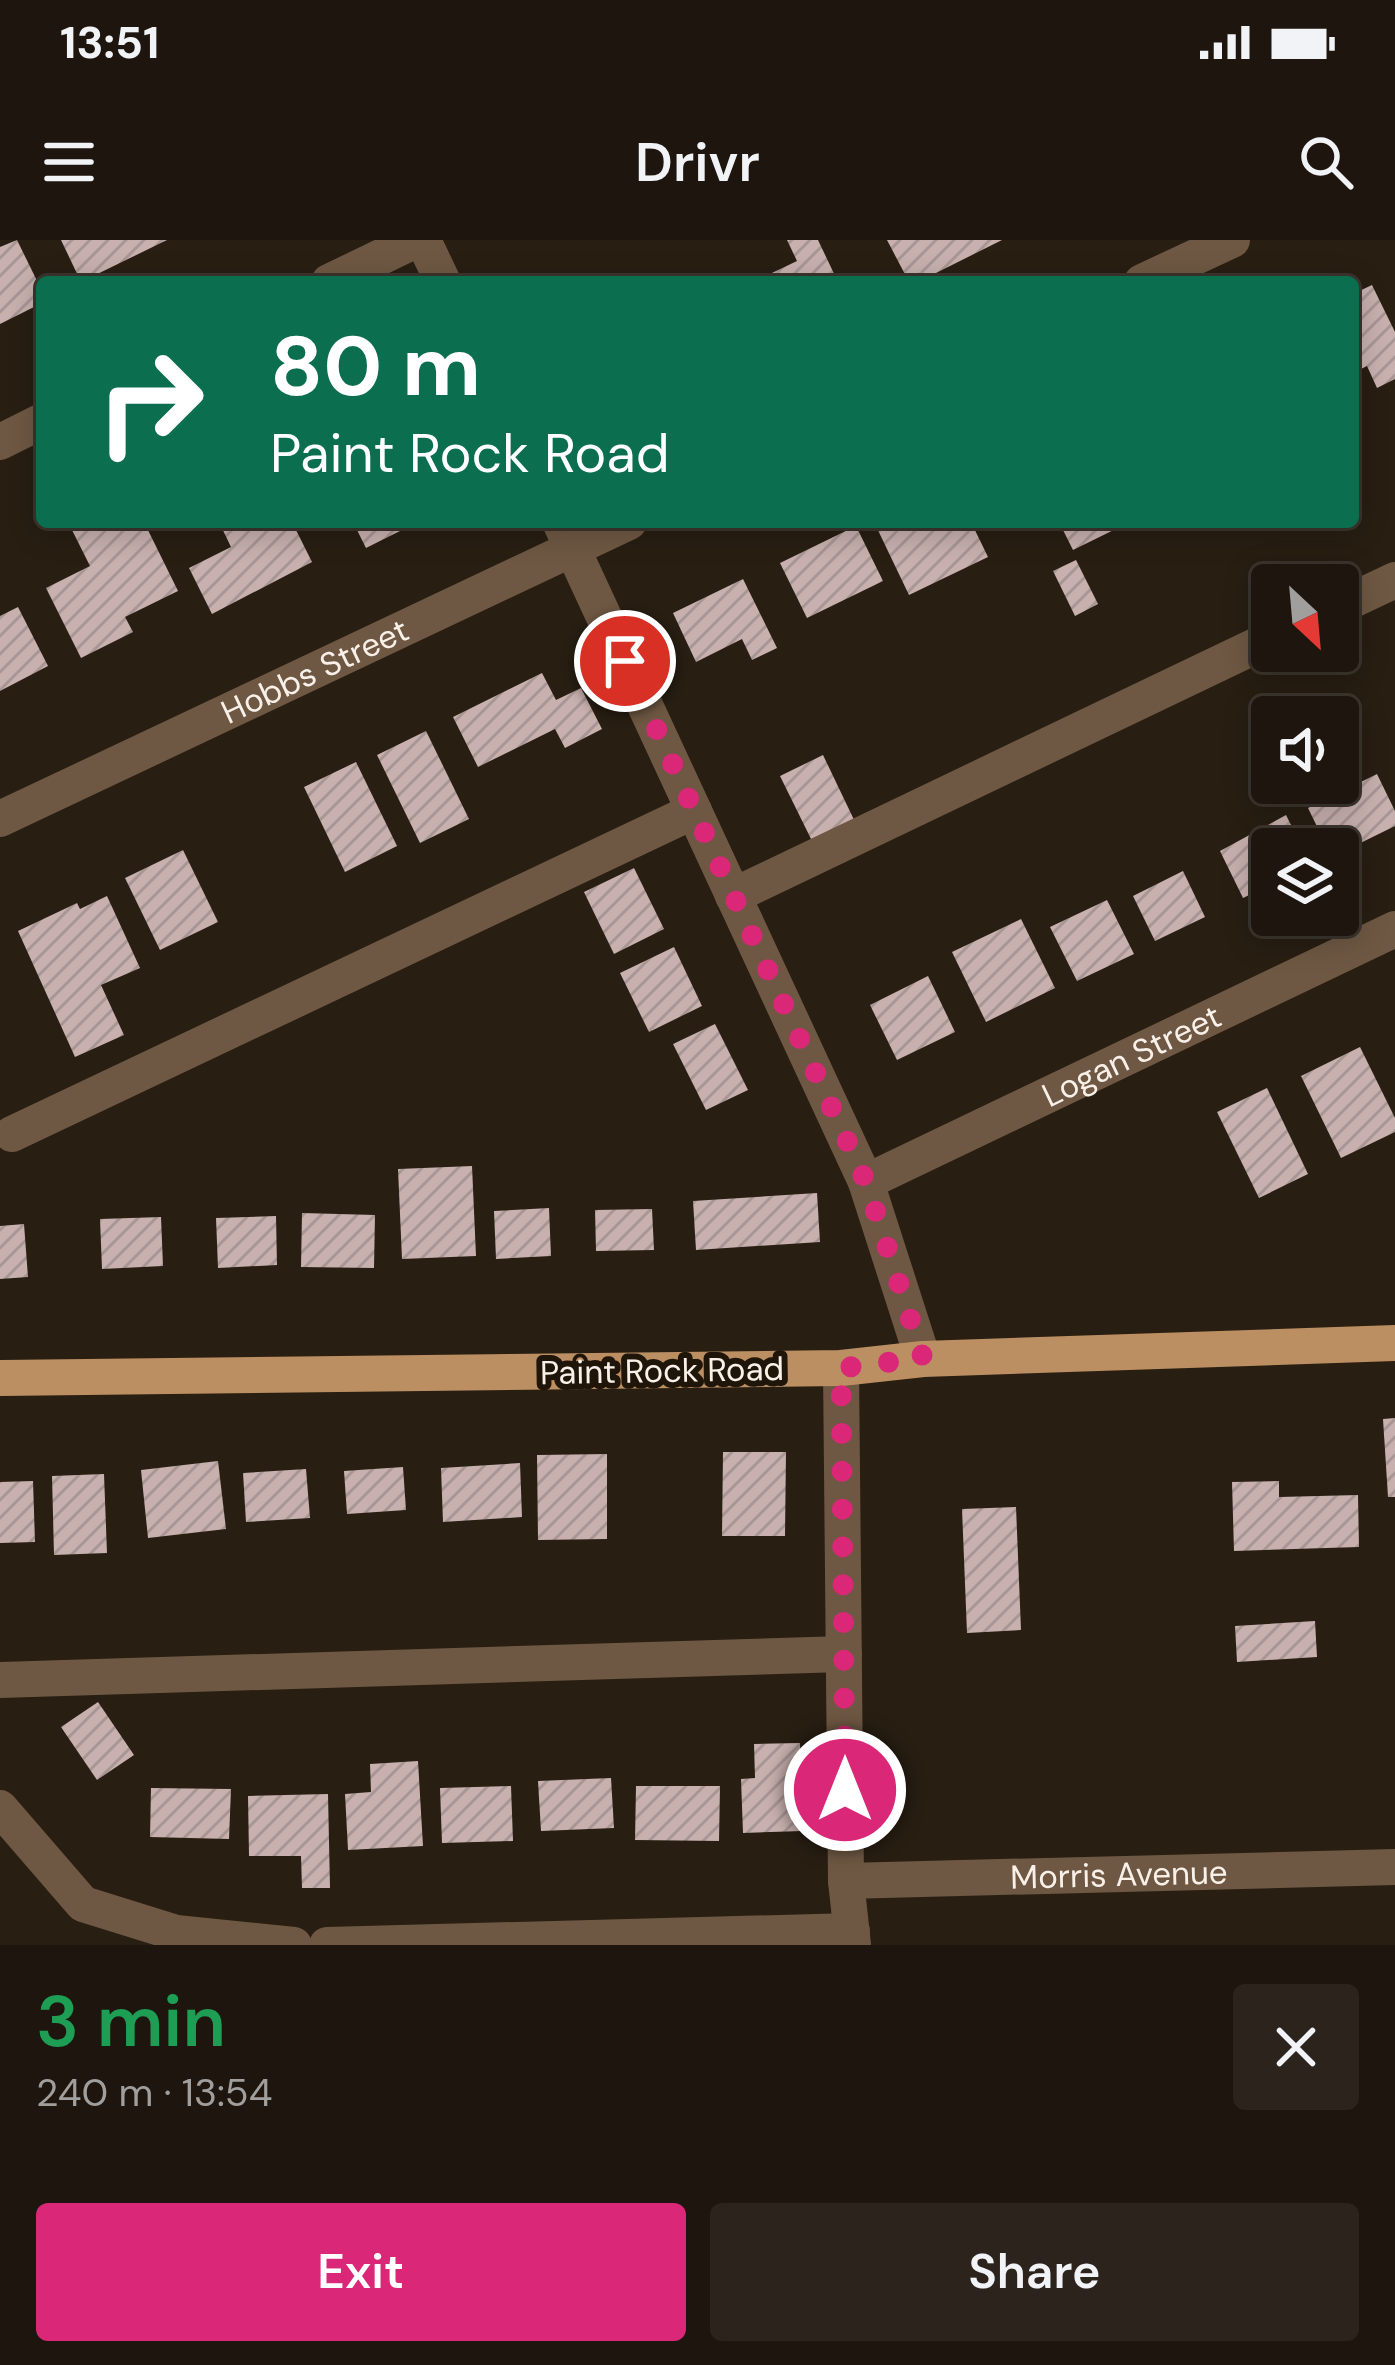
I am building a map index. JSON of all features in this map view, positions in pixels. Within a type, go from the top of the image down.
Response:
[{"type":"main road","name":"Paint Rock Road","points":[[0,1378],[841,1368],[923,1358],[1395,1343]]},
{"type":"street","points":[[342,276],[419,240],[440,276]]},
{"type":"street","points":[[1155,276],[1232,240]]},
{"type":"street","points":[[0,442],[36,424]]},
{"type":"street","name":"Hobbs Street","points":[[0,819],[566,535],[600,528]]},
{"type":"street","points":[[566,535],[866,1182],[923,1358]]},
{"type":"street","points":[[1359,597],[1395,580]]},
{"type":"street","points":[[734,896],[1251,648]]},
{"type":"street","points":[[12,1134],[694,811]]},
{"type":"street","name":"Logan Street","points":[[866,1182],[1395,929]]},
{"type":"street","points":[[327,1945],[853,1938],[846,1881],[841,1368]]},
{"type":"street","points":[[0,1680],[844,1654]]},
{"type":"street","points":[[0,1808],[83,1904],[176,1933],[294,1945]]},
{"type":"street","name":"Morris Avenue","points":[[846,1881],[1395,1867]]},
{"type":"building","points":[[17,240],[36,279],[36,306],[0,324],[0,247]]},
{"type":"building","points":[[61,240],[167,240],[93,276],[78,276]]},
{"type":"building","points":[[787,240],[818,240],[835,276],[766,276],[797,261]]},
{"type":"building","points":[[887,240],[1002,240],[930,276],[906,276]]},
{"type":"building","points":[[1372,285],[1395,332],[1395,379],[1377,388],[1367,366],[1359,370],[1359,291]]},
{"type":"building","points":[[71,528],[147,528],[178,591],[125,617],[133,632],[81,658],[46,588],[90,566]]},
{"type":"building","points":[[222,528],[295,528],[312,562],[212,614],[189,568],[231,547]]},
{"type":"building","points":[[356,528],[406,528],[366,548]]},
{"type":"building","points":[[857,528],[883,581],[807,618],[780,563]]},
{"type":"building","points":[[877,528],[974,528],[988,557],[909,595]]},
{"type":"building","points":[[1062,528],[1118,528],[1073,550]]},
{"type":"building","points":[[1076,560],[1098,604],[1075,616],[1053,571]]},
{"type":"building","points":[[743,579],[777,648],[752,660],[742,639],[696,662],[673,613]]},
{"type":"building","points":[[18,607],[48,666],[0,691],[0,616]]},
{"type":"building","points":[[542,673],[556,700],[581,688],[602,729],[565,748],[555,729],[478,767],[453,717]]},
{"type":"building","points":[[426,731],[469,819],[420,843],[377,755]]},
{"type":"building","points":[[823,755],[857,826],[815,847],[780,776]]},
{"type":"building","points":[[356,762],[397,846],[345,872],[304,787]]},
{"type":"building","points":[[1377,774],[1395,811],[1395,826],[1359,844],[1359,828],[1318,828],[1308,808],[1359,804],[1359,783]]},
{"type":"building","points":[[1286,815],[1292,828],[1262,828]]},
{"type":"building","points":[[1251,834],[1251,894],[1243,898],[1220,851]]},
{"type":"building","points":[[183,850],[218,922],[160,950],[125,878]]},
{"type":"building","points":[[634,868],[664,929],[614,954],[584,892]]},
{"type":"building","points":[[1183,871],[1205,917],[1155,941],[1133,896]]},
{"type":"building","points":[[107,896],[140,968],[101,985],[124,1035],[75,1057],[18,931],[77,903],[80,909]]},
{"type":"building","points":[[1107,900],[1134,954],[1077,981],[1050,927]]},
{"type":"building","points":[[1021,919],[1055,988],[986,1022],[952,952]]},
{"type":"building","points":[[674,947],[702,1006],[649,1032],[620,973]]},
{"type":"building","points":[[928,976],[955,1032],[897,1060],[870,1005]]},
{"type":"building","points":[[715,1024],[748,1090],[706,1110],[673,1044]]},
{"type":"building","points":[[1360,1047],[1395,1118],[1395,1132],[1341,1158],[1301,1076]]},
{"type":"building","points":[[1267,1088],[1308,1174],[1259,1198],[1217,1112]]},
{"type":"building","points":[[472,1166],[476,1256],[402,1259],[398,1169]]},
{"type":"building","points":[[817,1193],[820,1242],[696,1250],[693,1201]]},
{"type":"building","points":[[549,1208],[551,1256],[496,1259],[494,1211]]},
{"type":"building","points":[[652,1209],[654,1250],[596,1251],[595,1210]]},
{"type":"building","points":[[302,1213],[375,1215],[374,1268],[301,1267]]},
{"type":"building","points":[[276,1216],[277,1265],[218,1268],[216,1218]]},
{"type":"building","points":[[161,1217],[163,1266],[102,1269],[100,1219]]},
{"type":"building","points":[[24,1224],[28,1277],[0,1279],[0,1226]]},
{"type":"building","points":[[1395,1418],[1395,1497],[1388,1497],[1383,1419]]},
{"type":"building","points":[[723,1452],[786,1452],[785,1536],[722,1536]]},
{"type":"building","points":[[607,1454],[607,1539],[538,1540],[537,1455]]},
{"type":"building","points":[[218,1461],[226,1529],[148,1538],[141,1470]]},
{"type":"building","points":[[520,1463],[522,1517],[443,1522],[441,1468]]},
{"type":"building","points":[[403,1467],[406,1510],[347,1514],[344,1471]]},
{"type":"building","points":[[306,1469],[310,1518],[246,1522],[243,1473]]},
{"type":"building","points":[[104,1474],[107,1553],[54,1555],[52,1476]]},
{"type":"building","points":[[33,1481],[35,1542],[0,1543],[0,1482]]},
{"type":"building","points":[[1279,1481],[1279,1497],[1358,1495],[1359,1547],[1234,1551],[1232,1482]]},
{"type":"building","points":[[1016,1507],[1021,1630],[967,1633],[962,1509]]},
{"type":"building","points":[[1315,1621],[1317,1657],[1237,1662],[1235,1626]]},
{"type":"building","points":[[98,1702],[134,1755],[97,1780],[61,1727]]},
{"type":"building","points":[[800,1743],[803,1831],[743,1833],[741,1779],[755,1778],[754,1744]]},
{"type":"building","points":[[418,1761],[423,1846],[348,1850],[345,1794],[371,1792],[370,1764]]},
{"type":"building","points":[[611,1778],[614,1828],[541,1831],[538,1781]]},
{"type":"building","points":[[511,1786],[513,1841],[442,1843],[440,1788]]},
{"type":"building","points":[[636,1786],[720,1786],[719,1841],[635,1840]]},
{"type":"building","points":[[151,1788],[231,1789],[229,1839],[150,1837]]},
{"type":"building","points":[[328,1794],[330,1888],[302,1888],[301,1856],[249,1856],[248,1796]]},
{"type":"route","points":[[625,661],[866,1182],[923,1358],[841,1368],[845,1790]]}]
